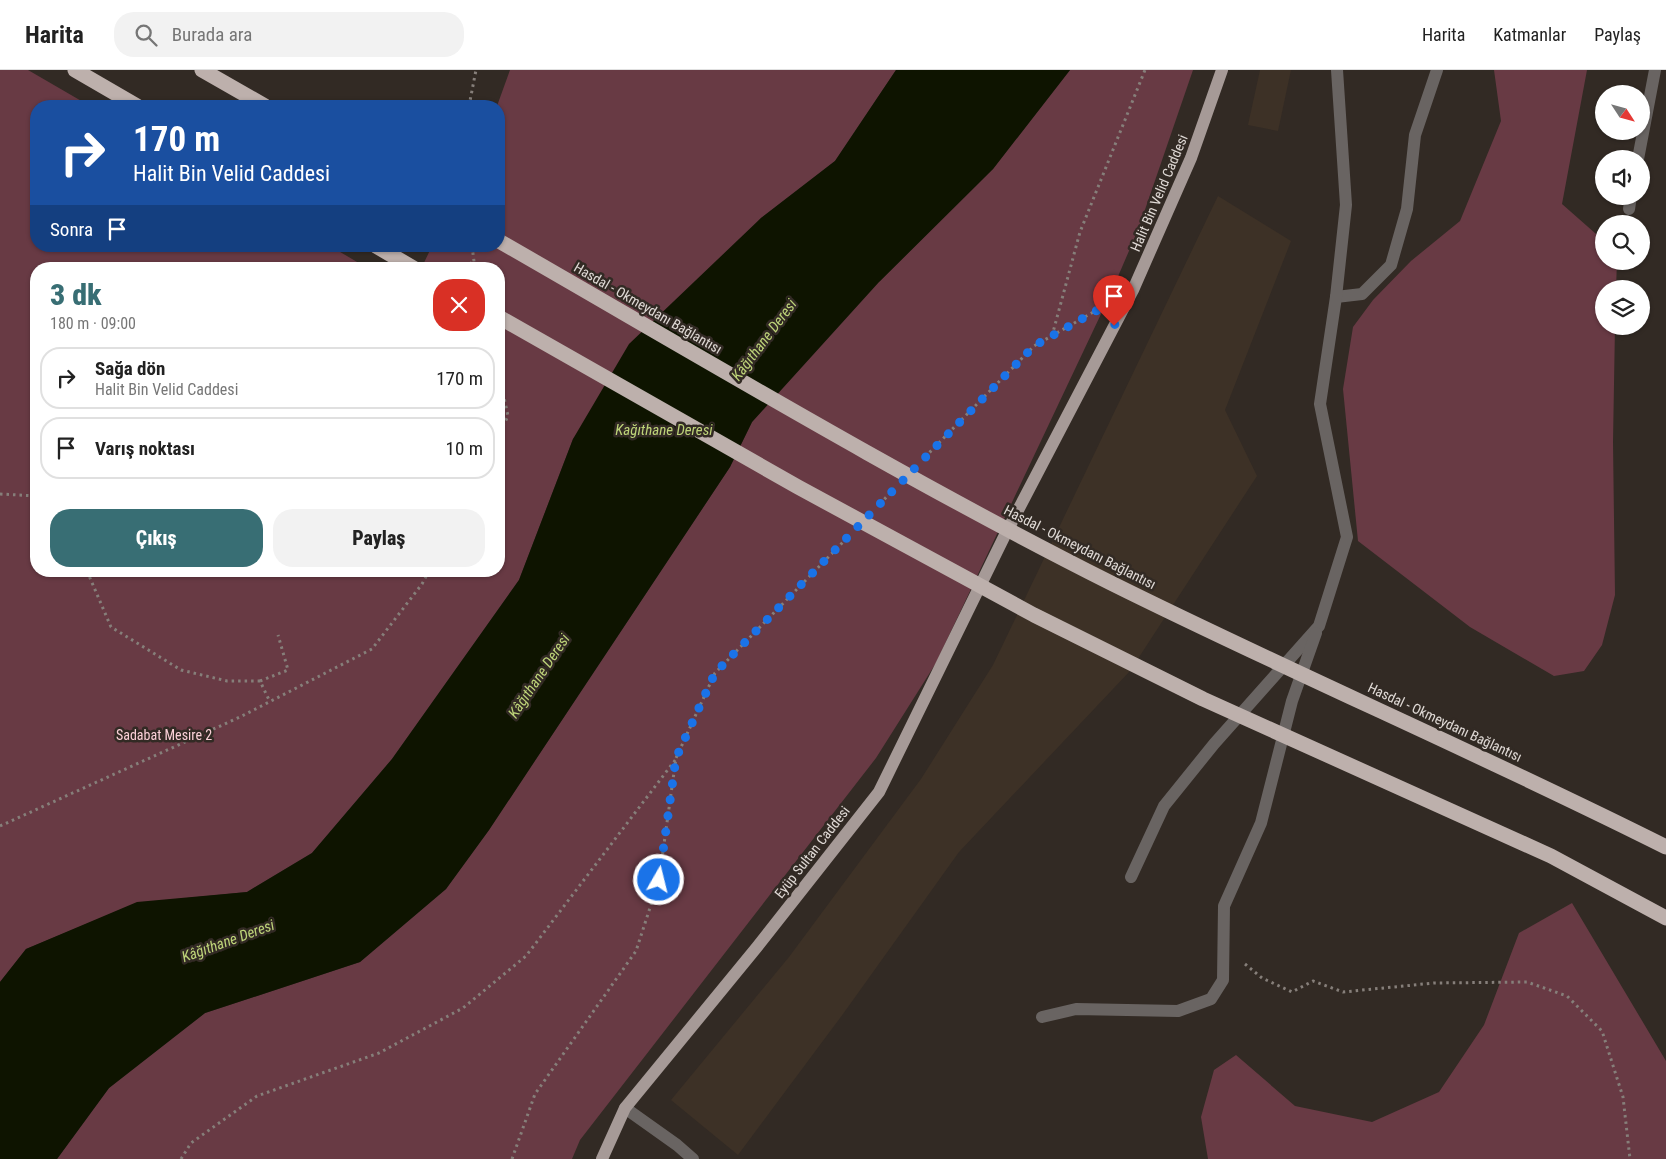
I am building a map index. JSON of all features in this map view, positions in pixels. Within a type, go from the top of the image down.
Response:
[{"type":"highway","points":[[75,70],[126,100]]},
{"type":"highway","points":[[202,70],[254,100]]},
{"type":"highway","name":"Hasdal - Okmeydanı Bağlantısı","points":[[505,244],[873,456],[1050,551],[1251,650],[1543,785],[1666,847]]},
{"type":"highway","points":[[386,252],[403,262]]},
{"type":"highway","points":[[505,320],[806,492],[1034,615],[1203,699],[1551,856],[1666,918]]},
{"type":"main road","name":"Halit Bin Velid Caddesi","points":[[1004,537],[1133,290],[1191,158],[1222,70]]},
{"type":"main road","name":"Eyüp Sultan Caddesi","points":[[602,1159],[625,1108],[758,947],[879,792],[1004,537]]},
{"type":"street","points":[[1042,1017],[1076,1010],[1178,1011],[1211,1000],[1222,980],[1224,906],[1261,823],[1292,700],[1319,626],[1346,537],[1320,404],[1336,297],[1346,205],[1337,70]]},
{"type":"street","points":[[1336,297],[1362,294],[1391,264],[1407,209],[1415,135],[1437,70]]},
{"type":"street","points":[[1640,150],[1655,70]]},
{"type":"street","points":[[1131,877],[1164,806],[1214,744],[1319,626]]},
{"type":"street","points":[[625,1108],[677,1144],[693,1159]]},
{"type":"path","points":[[470,100],[476,70]]},
{"type":"path","points":[[1052,336],[1080,232],[1145,70]]},
{"type":"path","points":[[472,252],[473,260]]},
{"type":"path","points":[[924,459],[1034,346],[1133,290]]},
{"type":"path","points":[[505,402],[508,416],[505,422]]},
{"type":"path","points":[[876,508],[896,487]]},
{"type":"path","points":[[0,494],[30,496]]},
{"type":"path","points":[[181,1159],[191,1144],[257,1096],[379,1053],[463,1008],[526,956],[676,758],[715,673],[848,536]]},
{"type":"path","points":[[89,577],[111,627],[181,670],[227,681],[260,680],[288,670],[278,635]]},
{"type":"path","points":[[0,826],[270,702],[372,649],[426,577]]},
{"type":"path","points":[[260,680],[270,702]]},
{"type":"path","points":[[512,1159],[535,1094],[636,951],[659,880],[676,758]]},
{"type":"path","points":[[1222,947],[1262,978],[1292,992],[1313,981],[1343,992],[1434,983],[1527,982],[1567,996],[1602,1031],[1623,1097],[1630,1159]]},
{"type":"shaded area","points":[[1260,70],[1291,70],[1278,131],[1248,125]]},
{"type":"shaded area","points":[[1218,196],[1291,241],[1225,410],[1257,476],[1130,671],[959,852],[843,1014],[738,1155],[671,1100],[789,957],[921,779],[993,665]]},
{"type":"green space","name":"Sadabat Mesire 2","points":[[0,70],[28,70],[80,100],[30,100],[30,252],[340,252],[357,262],[30,262],[30,577],[505,577],[505,262],[424,262],[429,252],[505,252],[505,100],[499,100],[510,70],[896,70],[835,161],[761,218],[573,439],[519,580],[392,759],[312,853],[247,892],[137,903],[26,949],[0,982]]},
{"type":"green space","points":[[1070,70],[1193,70],[1138,230],[1110,295],[936,663],[876,758],[580,1140],[572,1159],[57,1159],[109,1088],[205,1013],[360,962],[446,889],[489,830],[730,467],[752,422],[878,283],[993,169]]},
{"type":"green space","points":[[1494,70],[1587,70],[1562,204],[1595,233],[1595,270],[1617,270],[1616,280],[1595,280],[1595,335],[1615,335],[1613,442],[1615,595],[1602,645],[1584,671],[1554,676],[1470,627],[1358,541],[1343,389],[1353,327],[1373,300],[1411,261],[1460,221],[1501,121]]},
{"type":"green space","points":[[1572,903],[1666,1061],[1666,1159],[1208,1159],[1201,1117],[1214,1070],[1236,1055],[1295,1106],[1372,1122],[1439,1092],[1484,1025],[1519,933]]},
{"type":"water","name":"Kağıthane Deresi","points":[[896,70],[1070,70],[993,169],[878,283],[752,422],[730,467],[489,830],[446,889],[360,962],[205,1013],[109,1088],[57,1159],[0,1159],[0,982],[26,949],[137,902],[247,892],[312,853],[392,759],[519,580],[573,439],[629,344],[761,218],[835,161]]},
{"type":"route","points":[[659,880],[676,758],[715,673],[1034,346],[1133,290],[1114,326]]},
{"type":"water label","name":"Kâğıthane Deresi","points":[[764,340]]},
{"type":"water label","name":"Kâğıthane Deresi","points":[[539,676]]},
{"type":"water label","name":"Kâğıthane Deresi","points":[[228,941]]}]
